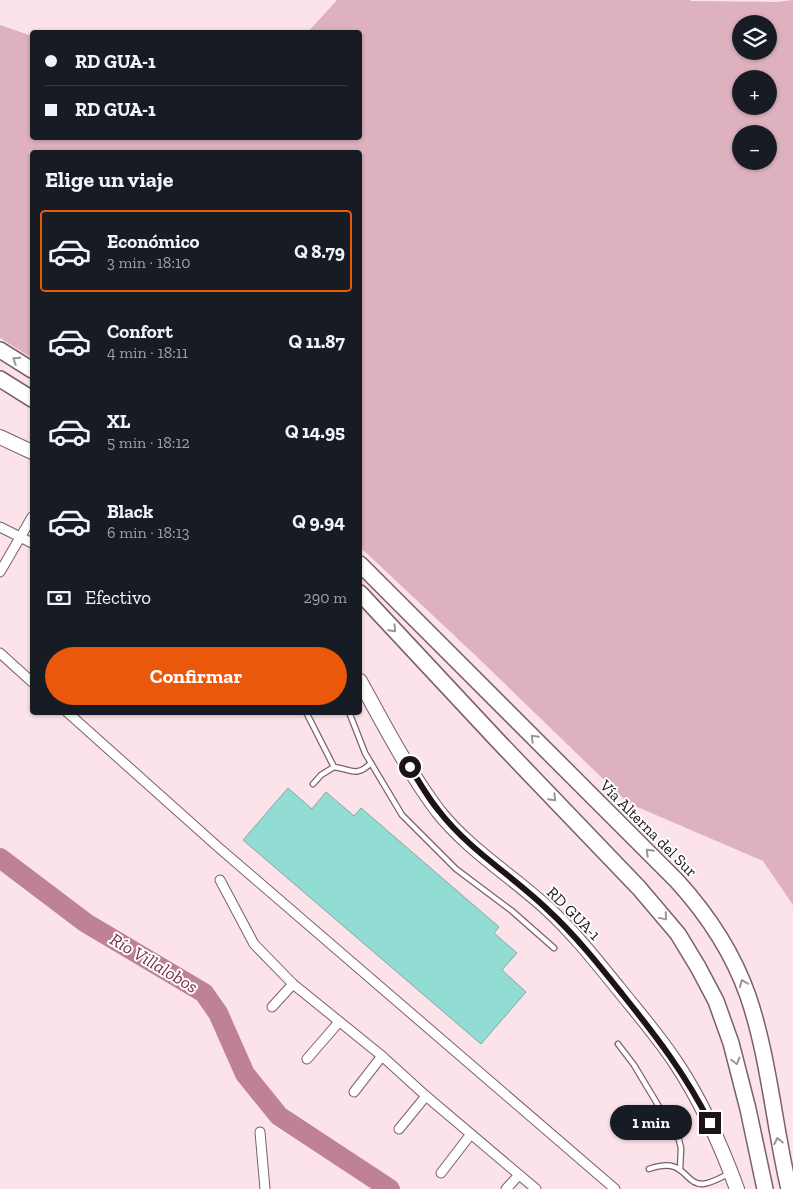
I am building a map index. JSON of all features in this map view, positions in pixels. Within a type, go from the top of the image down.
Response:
[{"type":"highway","points":[[0,350],[30,369]]},
{"type":"highway","points":[[0,379],[30,398]]},
{"type":"highway","name":"Vía Alterna del Sur","points":[[362,566],[677,880],[715,929],[732,959],[748,997],[759,1037],[789,1189]]},
{"type":"highway","points":[[362,595],[639,888],[678,934],[716,1001],[731,1043],[748,1109],[765,1189]]},
{"type":"main road","points":[[0,437],[30,451]]},
{"type":"main road","name":"RD GUA-1","points":[[362,685],[400,752],[439,811],[467,841],[548,909],[578,939],[649,1026],[677,1064],[698,1098],[737,1189]]},
{"type":"street","points":[[0,572],[30,521]]},
{"type":"street","points":[[0,527],[30,542]]},
{"type":"street","points":[[0,653],[30,680]]},
{"type":"street","points":[[70,715],[218,847],[615,1189]]},
{"type":"street","points":[[220,880],[254,944],[293,984],[382,1056],[426,1096],[536,1189]]},
{"type":"street","points":[[272,1007],[293,984]]},
{"type":"street","points":[[307,1059],[338,1022]]},
{"type":"street","points":[[354,1092],[382,1056]]},
{"type":"street","points":[[399,1129],[426,1096]]},
{"type":"street","points":[[260,1132],[265,1189]]},
{"type":"street","points":[[441,1173],[471,1134]]},
{"type":"street","points":[[506,1189],[519,1175]]},
{"type":"lane","points":[[308,715],[334,767]]},
{"type":"lane","points":[[350,715],[371,763],[402,814],[456,869],[512,911],[554,948]]},
{"type":"lane","points":[[313,784],[321,775],[334,767],[353,772],[365,769],[371,763]]},
{"type":"lane","points":[[618,1044],[634,1065],[679,1140],[680,1170]]},
{"type":"lane","points":[[649,1169],[670,1165],[702,1184],[731,1173]]},
{"type":"shaded area","points":[[337,0],[690,0],[777,2],[793,0],[793,905],[763,861],[628,803],[362,549],[362,150],[30,150],[30,357],[0,338],[0,25],[30,35],[30,140],[362,140],[362,30],[310,30]]},
{"type":"building","points":[[288,788],[312,809],[326,792],[354,816],[361,808],[499,927],[494,933],[517,953],[502,970],[526,992],[481,1044],[243,840]]},
{"type":"waterway","name":"Río Villalobos","points":[[0,858],[86,923],[204,993],[218,1013],[245,1074],[279,1116],[390,1189]]},
{"type":"route","points":[[410,767],[439,811],[467,841],[548,909],[578,939],[649,1026],[677,1064],[698,1098],[710,1123]]}]
